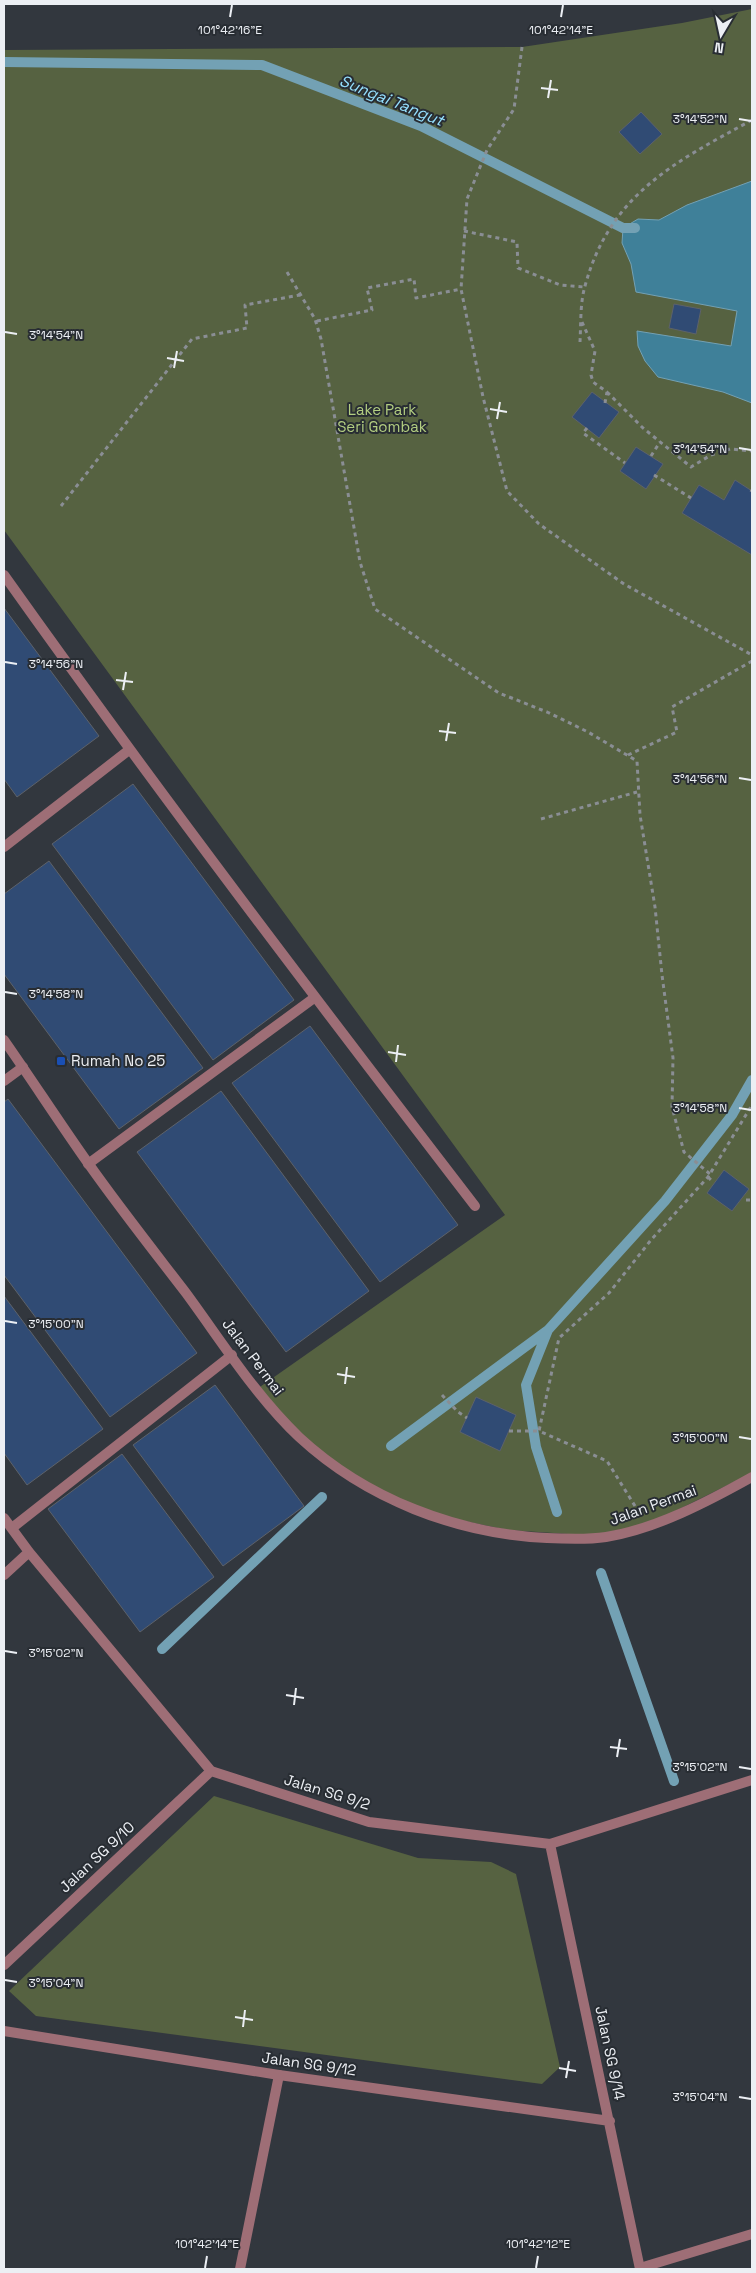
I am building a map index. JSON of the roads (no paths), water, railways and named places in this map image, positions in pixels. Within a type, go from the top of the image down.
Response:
[{"type":"street","points":[[4,575],[129,750],[314,998],[475,1206]]},
{"type":"street","points":[[4,847],[129,750]]},
{"type":"street","points":[[88,1164],[314,998]]},
{"type":"street","name":"Jalan Permai","points":[[4,1040],[88,1164],[232,1355],[256,1391],[300,1437],[343,1472],[404,1506],[447,1522],[523,1537],[580,1539],[607,1537],[657,1522],[714,1498],[752,1477]]},
{"type":"street","points":[[4,1081],[23,1067]]},
{"type":"street","points":[[12,1528],[232,1355]]},
{"type":"street","points":[[4,1518],[29,1552],[211,1771]]},
{"type":"street","points":[[4,1575],[29,1552]]},
{"type":"street","name":"Jalan SG 9/2","points":[[211,1771],[369,1822],[550,1844],[752,1780]]},
{"type":"street","name":"Jalan SG 9/10","points":[[4,1965],[211,1771]]},
{"type":"street","name":"Jalan SG 9/14","points":[[550,1844],[640,2269]]},
{"type":"street","name":"Jalan SG 9/12","points":[[4,2031],[278,2075],[610,2121]]},
{"type":"street","points":[[240,2269],[278,2075]]},
{"type":"street","points":[[640,2269],[752,2234]]},
{"type":"water","points":[[752,181],[752,403],[723,392],[658,377],[645,361],[638,346],[637,331],[731,346],[737,311],[636,292],[631,264],[622,243],[623,228],[638,219],[659,220],[687,205]]},
{"type":"waterway","name":"Sungai Tangut","points":[[4,62],[262,65],[421,126],[623,228],[635,228]]},
{"type":"waterway","points":[[391,1446],[548,1330],[665,1201],[732,1115],[752,1080]]},
{"type":"waterway","points":[[548,1330],[526,1385],[536,1447],[557,1512]]},
{"type":"waterway","points":[[162,1649],[322,1497]]},
{"type":"waterway","points":[[601,1573],[674,1781]]},
{"type":"place","name":"Rumah No 25","points":[[61,1061]]},
{"type":"park label","name":"Lake Park Seri Gombak","points":[[382,418]]}]
